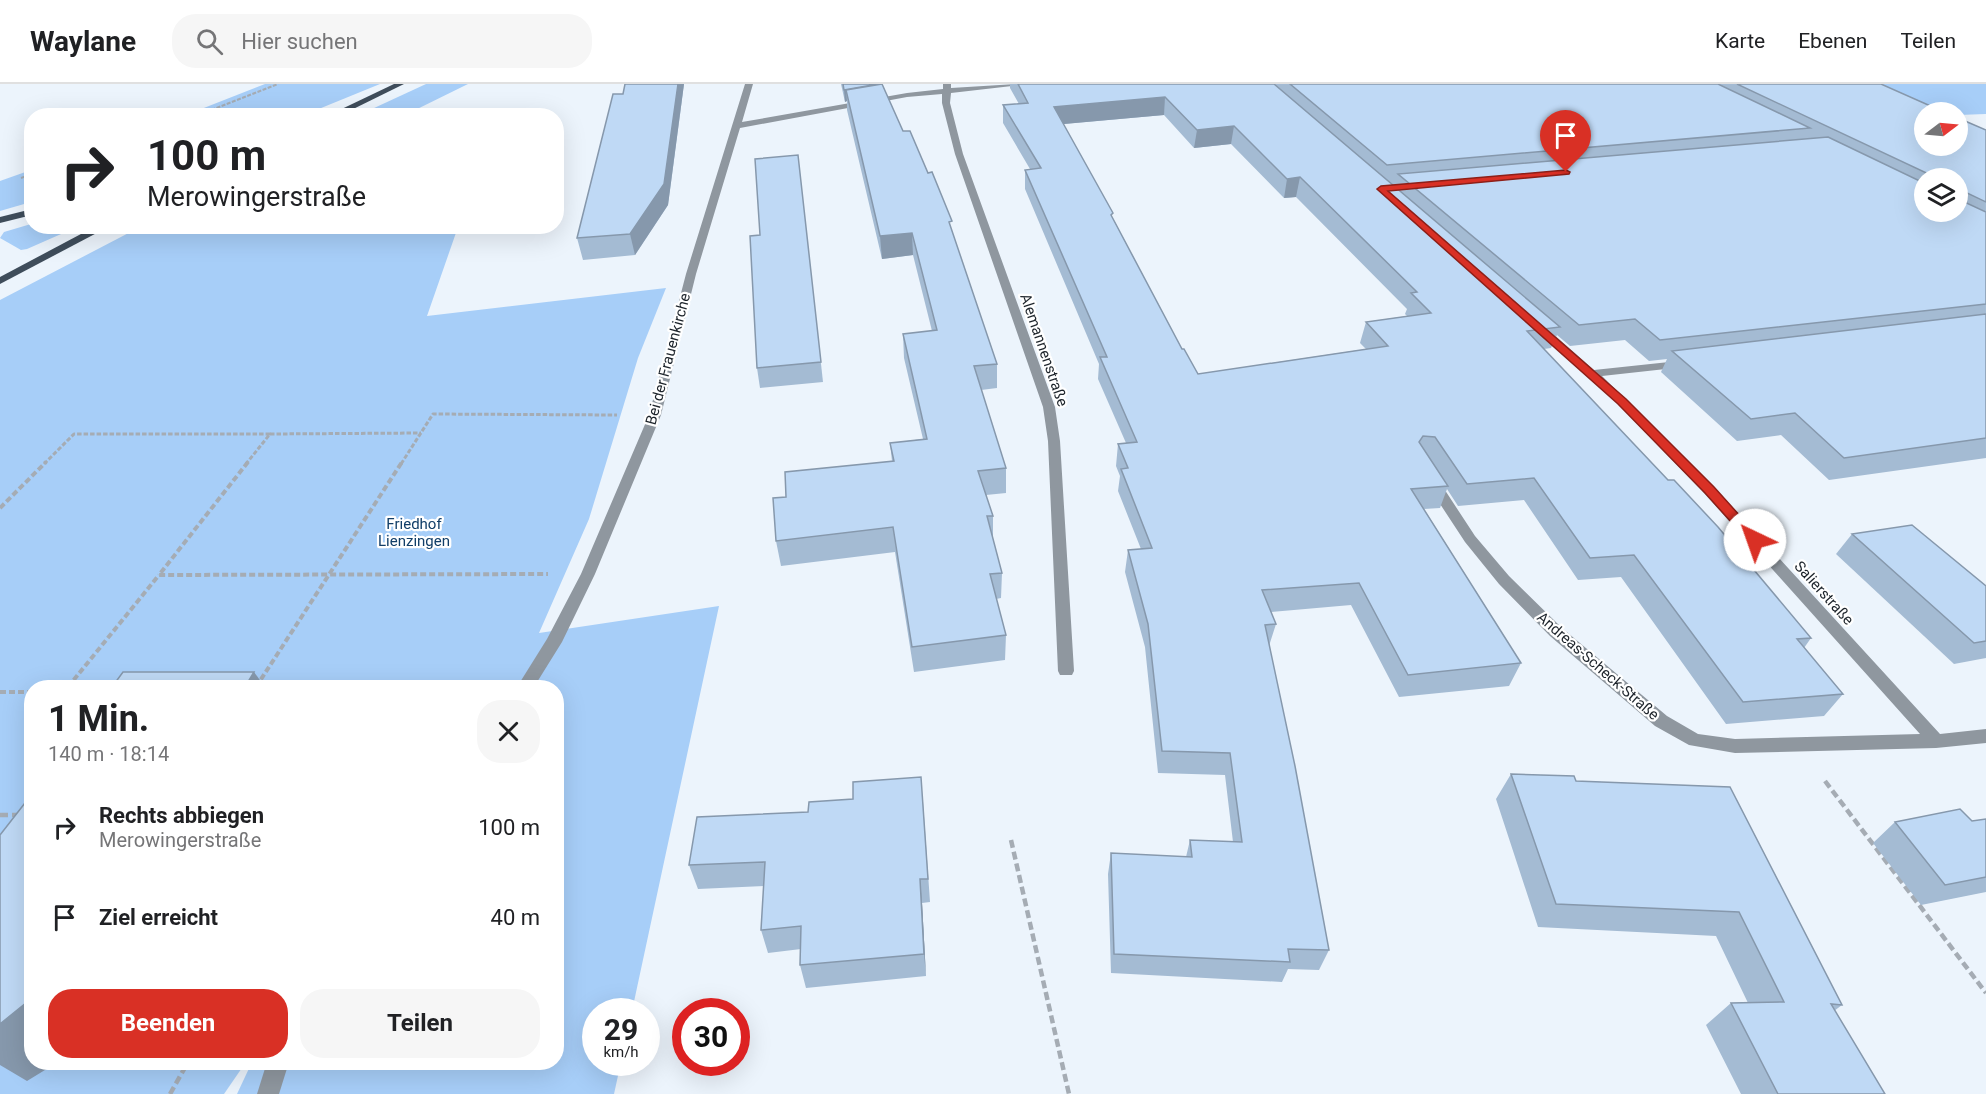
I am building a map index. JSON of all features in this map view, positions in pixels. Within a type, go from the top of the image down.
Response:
[{"type":"main road","points":[[349,108],[400,84]]},
{"type":"main road","points":[[0,220],[24,214]]},
{"type":"main road","points":[[0,281],[90,234]]},
{"type":"street","name":"Bei der Frauenkirche","points":[[530,680],[554,642],[588,574],[655,415],[692,274],[748,84]]},
{"type":"street","points":[[736,126],[946,87],[1012,84]]},
{"type":"street","name":"Alemannenstraße","points":[[946,87],[946,103],[959,154],[991,250],[1049,407],[1054,441],[1066,671]]},
{"type":"street","name":"Salierstraße","points":[[1531,321],[1622,401],[1709,490],[1936,741]]},
{"type":"street","points":[[1592,374],[1696,362]]},
{"type":"street","name":"Andreas-Scheck-Straße","points":[[1420,463],[1470,539],[1504,580],[1556,632],[1661,721],[1695,740],[1735,746],[1936,741],[1986,736]]},
{"type":"street","points":[[267,1094],[275,1070]]},
{"type":"path","points":[[216,108],[278,84]]},
{"type":"path","points":[[261,680],[434,414],[655,415]]},
{"type":"path","points":[[0,508],[74,434],[421,433]]},
{"type":"path","points":[[74,680],[270,434]]},
{"type":"path","points":[[159,575],[588,574]]},
{"type":"path","points":[[0,692],[24,692]]},
{"type":"path","points":[[1798,744],[1986,993]]},
{"type":"path","points":[[0,815],[21,815]]},
{"type":"path","points":[[1011,840],[1069,1094]]},
{"type":"path","points":[[170,1094],[184,1070]]},
{"type":"green space","points":[[265,84],[380,84],[321,108],[204,108]]},
{"type":"green space","points":[[426,84],[468,84],[419,108],[374,108]]},
{"type":"green space","points":[[1832,84],[1986,84],[1986,114],[1968,115],[1968,102],[1914,102],[1914,109]]},
{"type":"green space","points":[[24,172],[24,204],[0,211],[0,181]]},
{"type":"green space","points":[[24,226],[24,234],[61,234],[21,250],[0,238],[4,232]]},
{"type":"green space","name":"Friedhof Lienzingen","points":[[127,234],[456,234],[427,316],[666,288],[638,358],[589,519],[539,633],[719,606],[635,998],[582,998],[582,1076],[618,1076],[614,1094],[237,1094],[248,1070],[564,1070],[564,680],[24,680],[24,1070],[240,1070],[224,1094],[0,1094],[0,300]]},
{"type":"building","points":[[625,84],[678,84],[664,184],[630,234],[577,238],[613,94],[623,94]]},
{"type":"building","points":[[843,84],[878,84],[844,90]]},
{"type":"building","points":[[882,84],[903,131],[910,131],[928,173],[932,172],[952,221],[949,222],[997,364],[974,366],[1006,468],[978,471],[993,516],[987,516],[1002,573],[990,574],[1006,635],[912,647],[893,527],[776,541],[773,498],[786,497],[785,472],[894,461],[890,443],[927,439],[903,334],[937,330],[912,233],[880,236],[846,90]]},
{"type":"building","points":[[1018,84],[1274,84],[1560,327],[1527,331],[1668,480],[1674,480],[1718,527],[1811,638],[1797,639],[1843,694],[1743,702],[1634,555],[1590,558],[1534,478],[1467,484],[1435,437],[1423,436],[1419,442],[1448,486],[1411,489],[1521,663],[1408,675],[1359,583],[1262,590],[1276,624],[1265,625],[1295,766],[1329,950],[1288,949],[1290,962],[1114,954],[1111,853],[1192,857],[1190,840],[1242,842],[1230,753],[1162,751],[1148,624],[1128,550],[1152,548],[1121,469],[1128,468],[1118,444],[1137,442],[1100,357],[1107,357],[1025,170],[1041,168],[1003,105],[1028,103]],"holes":[[[1165,97],[1197,130],[1234,126],[1287,179],[1300,177],[1417,292],[1411,293],[1431,313],[1366,322],[1388,346],[1198,374],[1182,349],[1111,215],[1113,213],[1054,107]]]},
{"type":"building","points":[[1290,84],[1718,84],[1810,128],[1387,165]]},
{"type":"building","points":[[1737,84],[1881,84],[1922,102],[1914,102],[1914,156],[1968,156],[1968,122],[1986,130],[1986,202],[1968,193],[1968,168],[1916,168]]},
{"type":"building","points":[[1828,137],[1914,178],[1914,222],[1968,222],[1968,204],[1986,212],[1986,304],[1660,340],[1635,319],[1579,325],[1398,174]]},
{"type":"building","points":[[798,155],[821,362],[757,368],[750,236],[760,235],[755,159]]},
{"type":"building","points":[[1986,314],[1986,438],[1844,458],[1795,413],[1751,419],[1672,351]]},
{"type":"building","points":[[1912,525],[1986,586],[1986,641],[1974,643],[1852,534]]},
{"type":"building","points":[[123,672],[254,672],[249,680],[117,680]]},
{"type":"building","points":[[1511,774],[1574,776],[1576,781],[1730,787],[1842,1005],[1831,1004],[1885,1094],[1778,1094],[1731,1003],[1784,1002],[1739,912],[1556,904]]},
{"type":"building","points":[[921,777],[928,879],[920,879],[924,954],[800,965],[801,926],[761,930],[765,862],[689,865],[697,817],[808,812],[809,802],[853,799],[853,782]]},
{"type":"building","points":[[24,804],[24,1004],[0,1024],[0,835]]},
{"type":"building","points":[[1960,809],[1972,821],[1986,819],[1986,877],[1945,885],[1895,822]]},
{"type":"route","points":[[1566,172],[1381,189],[1622,401],[1755,540]]}]
